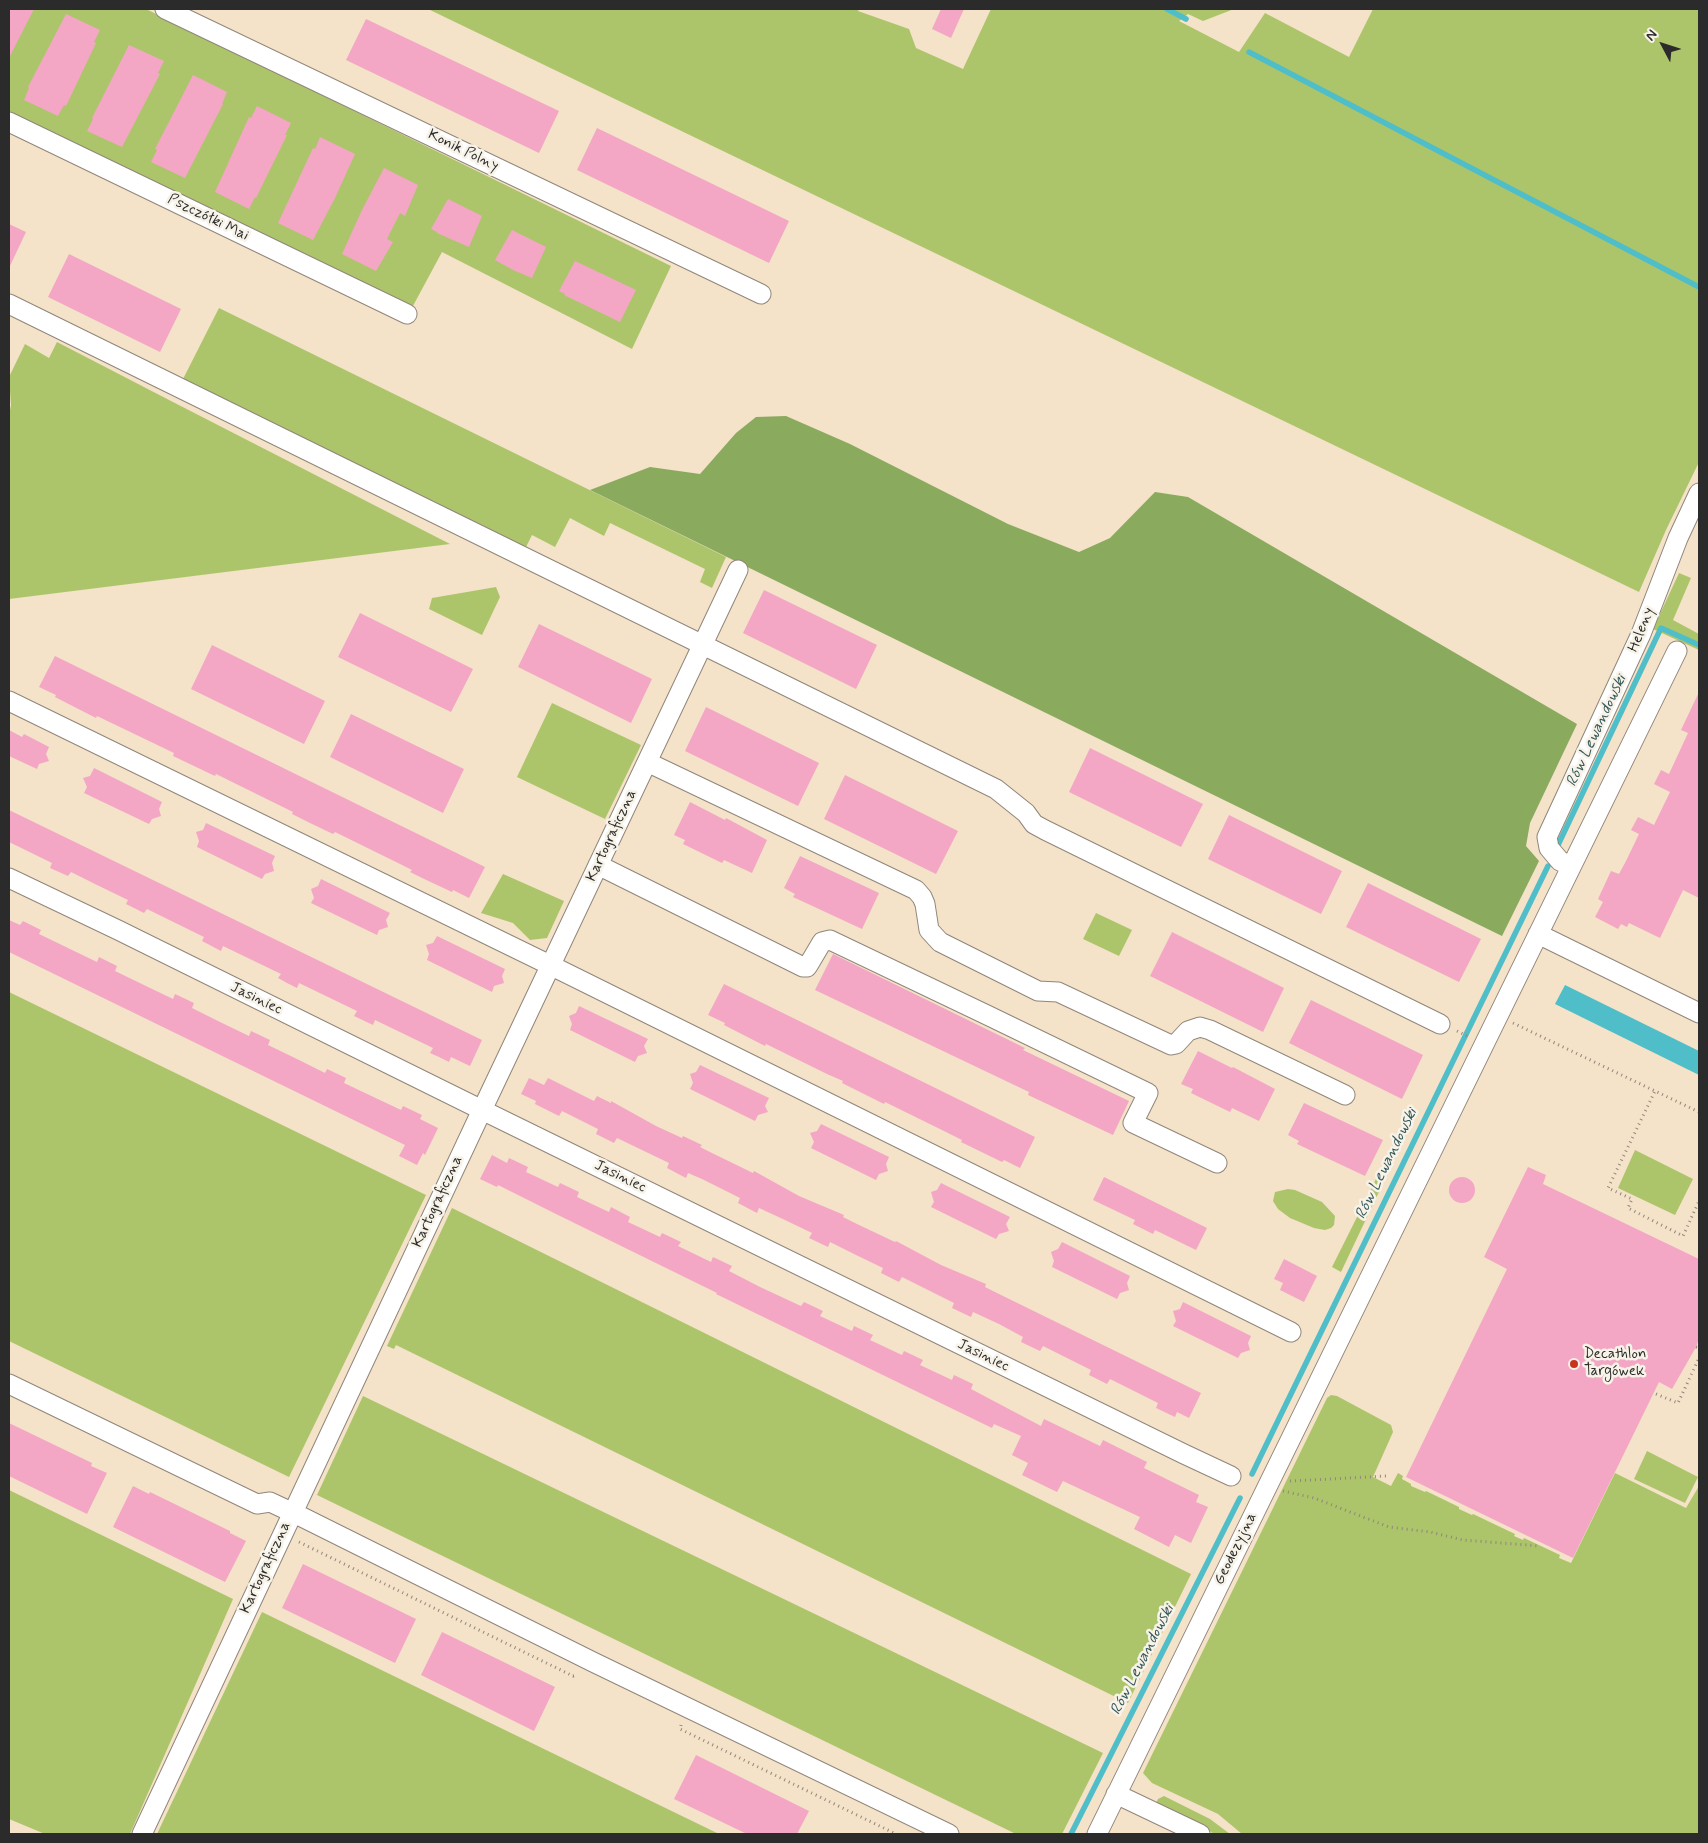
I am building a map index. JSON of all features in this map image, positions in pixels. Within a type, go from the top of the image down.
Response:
[{"type":"street","name":"Konik Polny","points":[[165,9],[761,294]]},
{"type":"street","name":"Pszczółki Mai","points":[[9,122],[407,314]]},
{"type":"street","points":[[9,304],[996,789],[1026,813],[1034,824],[1051,834],[1440,1024]]},
{"type":"street","name":"Heleny","points":[[1571,866],[1560,861],[1549,848],[1547,837],[1641,634],[1678,538],[1699,494]]},
{"type":"street","name":"Kartograficzna","points":[[142,1834],[647,762],[695,642],[738,570]]},
{"type":"street","name":"Geodezyjna","points":[[1097,1834],[1677,651]]},
{"type":"street","points":[[9,701],[1291,1332]]},
{"type":"street","points":[[647,762],[916,890],[922,897],[929,930],[940,942],[1038,991],[1058,992],[1171,1045],[1176,1044],[1188,1031],[1200,1027],[1210,1030],[1345,1095]]},
{"type":"street","points":[[598,865],[803,967],[807,967],[818,945],[830,940],[979,1010],[1148,1092],[1133,1123],[1217,1163]]},
{"type":"street","name":"Jasiniec","points":[[9,878],[1231,1476]]},
{"type":"street","points":[[1538,934],[1699,1013]]},
{"type":"street","points":[[9,1384],[257,1504],[270,1502],[584,1658],[949,1834]]},
{"type":"street","points":[[1116,1794],[1200,1834]]},
{"type":"path","points":[[1506,1020],[1699,1112]]},
{"type":"path","points":[[1655,1091],[1608,1188],[1632,1199],[1628,1208],[1683,1236],[1699,1201]]},
{"type":"path","points":[[1656,1394],[1678,1404],[1699,1358]]},
{"type":"path","points":[[1282,1482],[1322,1478],[1387,1476]]},
{"type":"path","points":[[1278,1490],[1314,1498],[1389,1527],[1430,1532],[1463,1540],[1540,1546]]},
{"type":"green space","points":[[9,9],[146,9],[671,266],[632,349],[442,252],[407,317],[9,128]]},
{"type":"green space","points":[[428,9],[859,9],[858,11],[909,29],[916,48],[963,69],[991,9],[1234,9],[1203,21],[1188,14],[1179,21],[1239,52],[1265,13],[1349,57],[1373,9],[1699,9],[1699,462],[1639,592]]},
{"type":"green space","points":[[219,308],[726,557],[712,588],[700,582],[705,569],[610,523],[604,536],[570,518],[555,547],[532,535],[525,549],[183,379]]},
{"type":"green space","points":[[57,342],[450,544],[9,599],[9,415],[11,405],[9,377],[25,344],[49,358]]},
{"type":"green space","points":[[786,416],[850,444],[1008,524],[1079,552],[1110,538],[1155,492],[1188,497],[1577,724],[1530,823],[1526,846],[1539,861],[1502,936],[590,490],[650,467],[700,474],[736,433],[756,417]]},
{"type":"green space","points":[[1679,573],[1691,578],[1673,620],[1699,634],[1699,650],[1653,629]]},
{"type":"green space","points":[[496,587],[500,597],[482,635],[429,609],[432,598]]},
{"type":"green space","points":[[552,703],[641,745],[605,819],[517,777]]},
{"type":"green space","points":[[503,874],[564,901],[547,938],[530,940],[513,923],[481,913]]},
{"type":"green space","points":[[1096,913],[1132,930],[1119,956],[1083,939]]},
{"type":"green space","points":[[9,992],[426,1195],[289,1477],[9,1341]]},
{"type":"green space","points":[[1407,1117],[1413,1120],[1341,1272],[1332,1267]]},
{"type":"green space","points":[[1635,1150],[1693,1179],[1675,1215],[1618,1188]]},
{"type":"green space","points":[[1288,1189],[1295,1190],[1322,1202],[1335,1216],[1334,1225],[1325,1230],[1314,1228],[1290,1218],[1278,1209],[1273,1201],[1275,1192]]},
{"type":"green space","points":[[452,1208],[1191,1574],[1128,1703],[396,1345],[394,1349],[387,1346]]},
{"type":"green space","points":[[1331,1395],[1337,1396],[1391,1425],[1393,1432],[1373,1477],[1391,1486],[1398,1473],[1411,1486],[1426,1491],[1459,1507],[1459,1509],[1515,1534],[1514,1536],[1523,1540],[1524,1538],[1560,1555],[1559,1558],[1571,1563],[1615,1473],[1686,1508],[1699,1486],[1699,1834],[1242,1834],[1218,1814],[1152,1783],[1143,1773],[1327,1398]]},
{"type":"green space","points":[[363,1396],[1103,1753],[1062,1834],[1016,1834],[317,1495]]},
{"type":"green space","points":[[1647,1451],[1698,1477],[1685,1503],[1634,1479]]},
{"type":"green space","points":[[9,1490],[233,1599],[130,1834],[45,1834],[9,1819]]},
{"type":"green space","points":[[262,1612],[719,1834],[157,1834]]},
{"type":"green space","points":[[1164,1796],[1210,1819],[1230,1834],[1214,1834],[1156,1803],[1158,1799]]},
{"type":"water","points":[[1565,985],[1699,1051],[1699,1075],[1555,1004]]},
{"type":"building","points":[[9,9],[34,9],[9,58]]},
{"type":"building","points":[[941,9],[964,9],[951,38],[932,29]]},
{"type":"building","points":[[66,14],[100,30],[94,42],[96,43],[66,106],[64,105],[58,116],[24,100],[28,87]]},
{"type":"building","points":[[366,19],[559,111],[539,153],[346,60]]},
{"type":"building","points":[[129,45],[164,61],[158,73],[160,74],[122,147],[87,131]]},
{"type":"building","points":[[193,75],[227,92],[223,104],[185,178],[151,162],[157,150],[155,149]]},
{"type":"building","points":[[257,106],[291,123],[285,135],[287,135],[249,209],[215,192],[249,117],[251,118]]},
{"type":"building","points":[[597,128],[789,221],[769,263],[577,170]]},
{"type":"building","points":[[320,137],[355,154],[313,240],[278,223]]},
{"type":"building","points":[[384,168],[418,185],[405,216],[400,213],[387,239],[393,242],[376,271],[342,254]]},
{"type":"building","points":[[448,199],[482,216],[469,247],[431,229]]},
{"type":"building","points":[[9,224],[26,232],[9,268]]},
{"type":"building","points":[[512,230],[546,247],[532,278],[495,260]]},
{"type":"building","points":[[69,254],[181,309],[160,352],[48,297]]},
{"type":"building","points":[[575,261],[636,290],[620,322],[559,291]]},
{"type":"building","points":[[764,590],[877,645],[856,689],[743,633]]},
{"type":"building","points":[[360,613],[473,669],[451,712],[338,657]]},
{"type":"building","points":[[539,624],[652,679],[631,723],[518,667]]},
{"type":"building","points":[[212,645],[325,701],[304,744],[191,689]]},
{"type":"building","points":[[55,656],[485,867],[469,898],[420,877],[410,872],[412,870],[396,862],[335,832],[333,834],[310,823],[292,814],[293,812],[216,774],[215,776],[173,756],[174,753],[97,716],[96,718],[55,697],[56,695],[39,687]]},
{"type":"building","points":[[1699,692],[1699,898],[1683,890],[1660,938],[1629,923],[1627,927],[1621,924],[1618,929],[1595,917],[1603,902],[1598,899],[1611,871],[1619,874],[1626,861],[1639,834],[1631,830],[1638,817],[1654,825],[1670,792],[1654,784],[1661,770],[1669,774],[1688,733],[1681,730]]},
{"type":"building","points":[[706,707],[819,763],[798,806],[685,751]]},
{"type":"building","points":[[351,714],[464,769],[443,813],[330,757]]},
{"type":"building","points":[[9,730],[22,737],[24,734],[49,747],[46,754],[49,761],[39,764],[37,769],[9,756]]},
{"type":"building","points":[[1090,748],[1203,804],[1181,847],[1069,792]]},
{"type":"building","points":[[94,768],[162,802],[159,809],[161,816],[152,819],[149,824],[84,793],[87,787],[83,778],[90,776]]},
{"type":"building","points":[[845,775],[958,831],[936,874],[824,819]]},
{"type":"building","points":[[690,802],[725,820],[726,818],[767,840],[752,873],[724,860],[722,863],[683,844],[685,840],[674,835]]},
{"type":"building","points":[[9,810],[482,1040],[470,1066],[451,1057],[449,1062],[430,1053],[433,1048],[375,1020],[373,1025],[354,1016],[357,1011],[299,983],[297,988],[278,978],[281,974],[223,946],[221,951],[202,941],[204,937],[147,909],[144,913],[126,904],[128,900],[71,872],[68,876],[50,868],[52,863],[9,842]]},
{"type":"building","points":[[1229,815],[1342,871],[1321,914],[1208,859]]},
{"type":"building","points":[[206,823],[275,856],[272,863],[274,871],[265,874],[262,879],[197,847],[199,841],[196,832],[203,830]]},
{"type":"building","points":[[800,856],[879,893],[862,929],[793,897],[795,894],[784,888]]},
{"type":"building","points":[[321,879],[390,913],[386,920],[388,927],[379,930],[377,935],[311,903],[314,898],[311,889],[318,886]]},
{"type":"building","points":[[1368,883],[1481,939],[1459,982],[1346,927]]},
{"type":"building","points":[[9,920],[20,925],[23,921],[41,930],[39,934],[97,962],[99,957],[117,966],[115,971],[173,999],[175,994],[194,1003],[192,1008],[220,1022],[249,1036],[251,1031],[270,1040],[268,1045],[325,1073],[327,1069],[346,1078],[344,1083],[401,1110],[403,1106],[422,1115],[420,1119],[438,1128],[425,1155],[423,1153],[417,1165],[399,1156],[405,1145],[9,952]]},
{"type":"building","points":[[1172,932],[1284,988],[1263,1032],[1150,976]]},
{"type":"building","points":[[437,936],[505,969],[502,976],[504,983],[494,986],[492,992],[427,960],[429,954],[426,945],[433,943]]},
{"type":"building","points":[[833,954],[1129,1101],[1113,1135],[1028,1095],[1029,1092],[815,990]]},
{"type":"building","points":[[724,984],[1035,1137],[1020,1168],[1004,1160],[1002,1162],[961,1142],[962,1140],[946,1132],[842,1083],[843,1081],[766,1044],[765,1046],[724,1025],[725,1023],[708,1015]]},
{"type":"building","points":[[1311,1000],[1423,1055],[1402,1099],[1289,1043]]},
{"type":"building","points":[[579,1006],[648,1039],[644,1046],[647,1053],[638,1056],[635,1062],[570,1030],[572,1024],[569,1016],[576,1013]]},
{"type":"building","points":[[1198,1051],[1275,1089],[1259,1121],[1232,1108],[1230,1112],[1191,1093],[1193,1089],[1181,1084]]},
{"type":"building","points":[[700,1065],[769,1098],[765,1106],[768,1112],[758,1115],[755,1121],[690,1089],[693,1083],[690,1074],[696,1072]]},
{"type":"building","points":[[529,1078],[544,1085],[548,1078],[594,1101],[597,1096],[611,1103],[611,1101],[656,1126],[702,1145],[700,1147],[753,1173],[754,1171],[799,1196],[844,1215],[843,1217],[896,1241],[941,1265],[986,1284],[985,1287],[1201,1393],[1189,1418],[1177,1412],[1175,1417],[1156,1408],[1158,1403],[1110,1379],[1107,1384],[1089,1375],[1091,1370],[1043,1346],[1040,1351],[1021,1342],[1023,1337],[999,1324],[973,1312],[971,1317],[952,1308],[954,1303],[902,1277],[899,1282],[881,1273],[883,1268],[830,1242],[828,1247],[809,1238],[812,1233],[785,1220],[759,1208],[757,1213],[738,1203],[740,1198],[688,1173],[686,1178],[667,1168],[669,1163],[617,1138],[614,1143],[596,1134],[598,1129],[562,1111],[559,1116],[535,1104],[536,1101],[521,1094]]},
{"type":"building","points":[[1304,1103],[1383,1140],[1365,1176],[1297,1144],[1299,1141],[1288,1135]]},
{"type":"building","points":[[821,1124],[889,1157],[886,1164],[888,1171],[879,1174],[876,1180],[811,1148],[814,1142],[810,1133],[817,1131]]},
{"type":"building","points":[[492,1155],[507,1163],[509,1158],[528,1167],[526,1172],[558,1187],[560,1183],[579,1192],[577,1197],[609,1212],[611,1207],[630,1217],[628,1222],[660,1237],[662,1233],[681,1242],[678,1246],[711,1262],[713,1257],[732,1266],[729,1271],[760,1287],[801,1306],[804,1302],[823,1311],[820,1316],[852,1331],[854,1326],[873,1335],[870,1340],[902,1355],[904,1351],[923,1360],[920,1365],[952,1380],[954,1375],[973,1384],[971,1389],[1041,1426],[1044,1419],[1100,1446],[1103,1440],[1147,1462],[1144,1468],[1199,1495],[1196,1502],[1208,1507],[1191,1543],[1175,1535],[1169,1547],[1134,1529],[1140,1517],[1063,1481],[1057,1492],[1022,1475],[1028,1463],[1012,1455],[1021,1436],[994,1424],[992,1428],[716,1294],[498,1185],[497,1187],[480,1179]]},
{"type":"building","name":"Decathlon Targówek","points":[[1528,1167],[1546,1175],[1543,1184],[1699,1259],[1699,1339],[1696,1347],[1672,1389],[1659,1382],[1573,1558],[1406,1477],[1507,1269],[1484,1257]]},
{"type":"building","points":[[1104,1177],[1207,1228],[1196,1250],[1155,1230],[1153,1234],[1133,1224],[1135,1220],[1093,1200]]},
{"type":"building","points":[[1462,1177],[1471,1181],[1475,1190],[1471,1199],[1462,1203],[1453,1199],[1449,1190],[1453,1181]]},
{"type":"building","points":[[941,1183],[1010,1217],[1006,1224],[1009,1231],[999,1234],[996,1239],[931,1207],[934,1202],[931,1192],[937,1190]]},
{"type":"building","points":[[1062,1242],[1130,1276],[1127,1283],[1129,1290],[1120,1293],[1117,1299],[1052,1267],[1054,1261],[1051,1252],[1058,1249]]},
{"type":"building","points":[[1284,1259],[1317,1276],[1304,1302],[1280,1290],[1283,1283],[1274,1279]]},
{"type":"building","points":[[1183,1302],[1251,1336],[1248,1343],[1250,1350],[1241,1353],[1238,1358],[1173,1326],[1176,1321],[1173,1311],[1180,1309]]},
{"type":"building","points":[[9,1423],[92,1463],[91,1466],[107,1473],[87,1514],[9,1476]]},
{"type":"building","points":[[133,1486],[149,1494],[150,1492],[230,1531],[230,1533],[246,1541],[225,1582],[113,1527]]},
{"type":"building","points":[[303,1564],[416,1619],[395,1663],[282,1608]]},
{"type":"building","points":[[442,1632],[555,1687],[534,1731],[421,1675]]},
{"type":"building","points":[[696,1755],[809,1811],[797,1834],[747,1834],[674,1799]]},
{"type":"waterway","points":[[1167,9],[1186,19]]},
{"type":"waterway","points":[[1249,52],[1699,287]]},
{"type":"waterway","name":"Rów Lewandowski","points":[[1558,845],[1661,628],[1699,645]]},
{"type":"waterway","name":"Rów Lewandowski","points":[[1252,1474],[1548,866]]},
{"type":"waterway","name":"Rów Lewandowski","points":[[1071,1834],[1240,1498]]},
{"type":"place","name":"Decathlon Targówek","points":[[1574,1364]]}]
